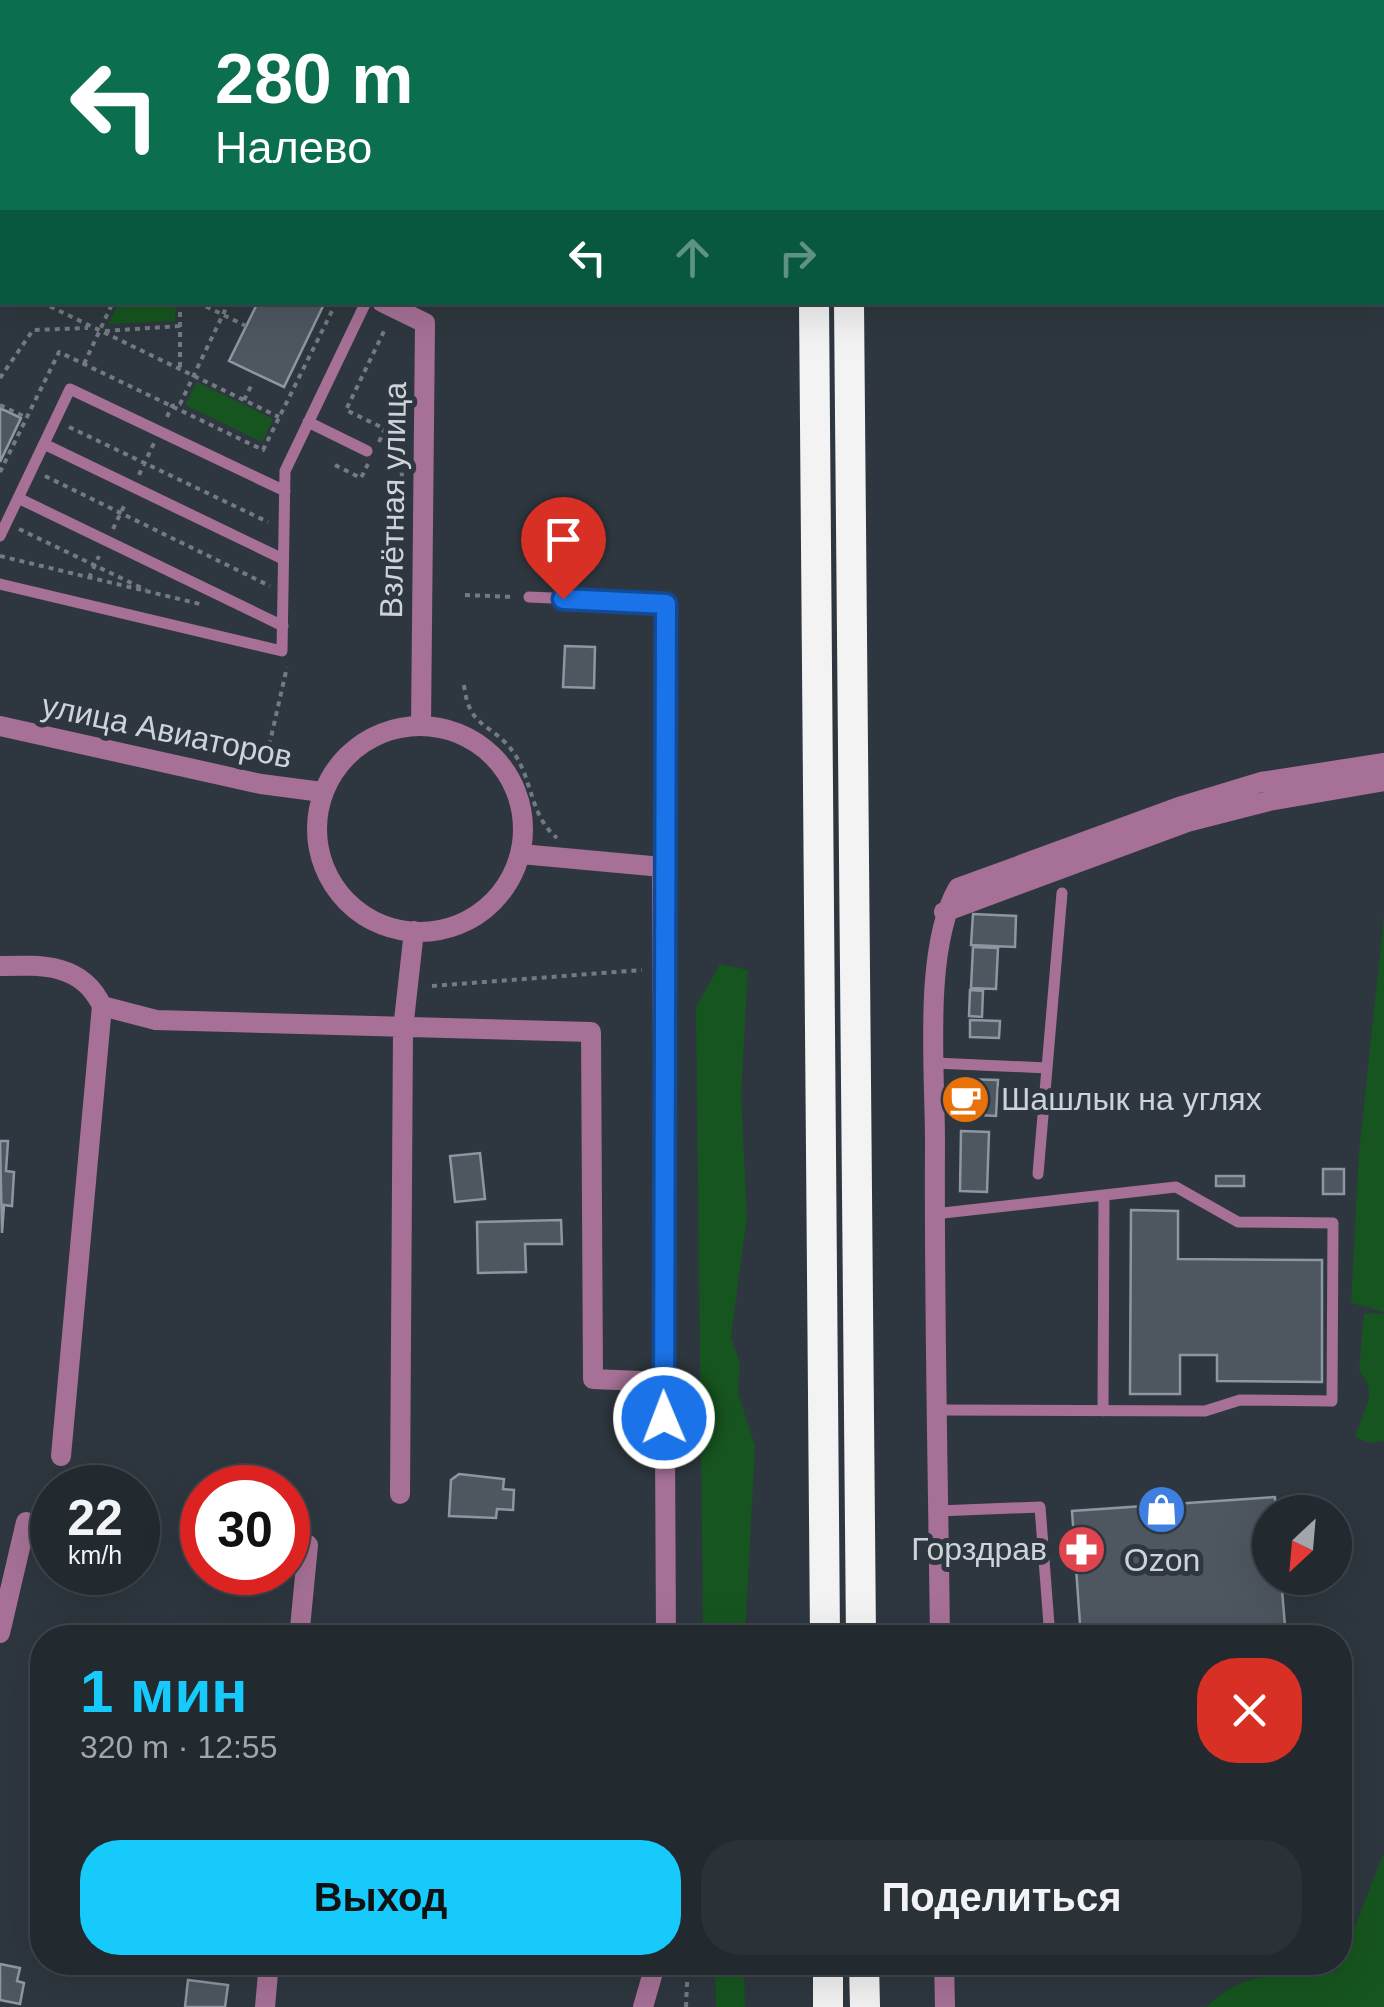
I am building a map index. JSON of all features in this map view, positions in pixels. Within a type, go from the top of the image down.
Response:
[{"type":"highway","points":[[814,305],[825,1625]]},
{"type":"highway","points":[[849,305],[862,1625]]},
{"type":"highway","points":[[828,1975],[828,2007]]},
{"type":"highway","points":[[864,1975],[865,2007]]},
{"type":"street","name":"Взлётная улица","points":[[394,305],[425,313],[422,725]]},
{"type":"street","points":[[422,725],[458,732],[490,752],[512,782],[523,817],[521,854],[503,892],[471,920],[431,933],[389,929],[352,908],[326,875],[316,834],[322,792],[345,756],[380,733],[422,725]]},
{"type":"street","name":"улица Авиаторов","points":[[0,726],[261,784],[322,792]]},
{"type":"street","points":[[940,1625],[934,1214],[939,936],[944,912],[958,888],[1182,806],[1261,782],[1384,762]]},
{"type":"street","points":[[944,912],[1186,822],[1269,800],[1384,781]]},
{"type":"street","points":[[521,854],[662,868],[666,1625]]},
{"type":"street","points":[[400,1494],[403,1029],[414,931]]},
{"type":"street","points":[[0,966],[46,965],[74,973],[93,986],[102,1006],[61,1456]]},
{"type":"street","points":[[102,1006],[156,1020],[591,1032],[592,1379],[664,1382]]},
{"type":"street","points":[[0,1633],[26,1522]]},
{"type":"street","points":[[300,1625],[303,1595]]},
{"type":"street","points":[[264,2007],[268,1975]]},
{"type":"street","points":[[642,2007],[652,1975]]},
{"type":"street","points":[[944,1975],[944,2007]]},
{"type":"lane","points":[[0,584],[282,650],[285,471],[365,305]]},
{"type":"lane","points":[[1,534],[70,389],[284,491]]},
{"type":"lane","points":[[308,422],[371,453]]},
{"type":"lane","points":[[44,444],[284,559]]},
{"type":"lane","points":[[18,498],[282,626]]},
{"type":"lane","points":[[529,597],[666,604],[662,868]]},
{"type":"lane","points":[[1038,1174],[1062,893]]},
{"type":"lane","points":[[935,1064],[1047,1068]]},
{"type":"lane","points":[[934,1214],[1176,1187],[1238,1222],[1333,1223],[1332,1401],[1240,1400],[1205,1411],[937,1410]]},
{"type":"lane","points":[[1104,1194],[1104,1411]]},
{"type":"lane","points":[[938,1510],[1040,1507],[1049,1625]]},
{"type":"path","points":[[48,305],[279,417]]},
{"type":"path","points":[[84,364],[96,329],[111,305]]},
{"type":"path","points":[[180,305],[180,370]]},
{"type":"path","points":[[202,305],[246,326]]},
{"type":"path","points":[[0,472],[59,352],[263,450],[334,305]]},
{"type":"path","points":[[335,465],[361,478],[385,429],[346,410],[386,328],[339,305]]},
{"type":"path","points":[[0,378],[32,330],[180,326]]},
{"type":"path","points":[[244,400],[252,382]]},
{"type":"path","points":[[0,405],[27,418]]},
{"type":"path","points":[[390,414],[402,450],[400,552],[390,589]]},
{"type":"path","points":[[60,437],[66,426],[273,524]]},
{"type":"path","points":[[7,458],[270,586]]},
{"type":"path","points":[[1,534],[12,538],[17,528],[154,594]]},
{"type":"path","points":[[0,556],[204,606]]},
{"type":"path","points":[[465,595],[529,597]]},
{"type":"path","points":[[464,685],[472,718],[512,750],[538,817],[584,860]]},
{"type":"path","points":[[432,986],[646,970]]},
{"type":"path","points":[[686,2007],[687,1975]]},
{"type":"green space","points":[[118,305],[176,305],[175,321],[108,324]]},
{"type":"green space","points":[[197,382],[273,419],[262,442],[185,405]]},
{"type":"green space","points":[[1384,916],[1384,1312],[1351,1303],[1359,1152]]},
{"type":"green space","points":[[720,964],[748,970],[741,1095],[747,1217],[731,1336],[740,1364],[738,1393],[755,1446],[746,1625],[703,1625],[696,1007]]},
{"type":"green space","points":[[1364,1313],[1384,1314],[1384,1441],[1369,1443],[1355,1437],[1369,1398],[1368,1384],[1359,1370]]},
{"type":"green space","points":[[1384,1852],[1384,2007],[1206,2007],[1235,1986],[1267,1976],[1352,1975],[1352,1934]]},
{"type":"green space","points":[[715,1975],[744,1975],[745,2007],[716,2007]]},
{"type":"building","points":[[257,305],[324,305],[284,387],[229,361]]},
{"type":"building","points":[[0,408],[21,418],[0,462]]},
{"type":"building","points":[[565,646],[595,647],[594,688],[563,687]]},
{"type":"building","points":[[973,914],[1016,916],[1015,947],[971,945]]},
{"type":"building","points":[[973,947],[998,948],[996,989],[971,988]]},
{"type":"building","points":[[970,990],[983,991],[982,1017],[969,1016]]},
{"type":"building","points":[[970,1020],[1000,1021],[999,1038],[970,1037]]},
{"type":"building","points":[[964,1079],[998,1080],[996,1116],[962,1114]]},
{"type":"building","points":[[961,1131],[989,1132],[987,1192],[960,1191]]},
{"type":"building","points":[[0,1141],[8,1141],[6,1171],[14,1172],[12,1206],[4,1205],[2,1233]]},
{"type":"building","points":[[480,1153],[485,1199],[455,1202],[450,1156]]},
{"type":"building","points":[[1323,1169],[1344,1169],[1344,1194],[1323,1194]]},
{"type":"building","points":[[1216,1176],[1244,1176],[1244,1186],[1216,1186]]},
{"type":"building","points":[[1131,1210],[1178,1211],[1178,1259],[1322,1260],[1322,1382],[1217,1381],[1217,1355],[1180,1355],[1180,1394],[1130,1394]]},
{"type":"building","points":[[561,1220],[562,1244],[525,1244],[526,1272],[478,1273],[477,1222]]},
{"type":"building","points":[[459,1474],[504,1479],[503,1489],[514,1490],[513,1510],[497,1509],[496,1518],[449,1516],[451,1480]]},
{"type":"building","points":[[1252,1499],[1252,1595],[1282,1595],[1285,1625],[1080,1625],[1072,1511]]},
{"type":"building","points":[[0,1964],[20,1968],[17,1981],[24,1983],[20,2004],[0,2000]]},
{"type":"building","points":[[188,1980],[228,1985],[225,2007],[185,2007]]},
{"type":"place","name":"Шашлык на углях","points":[[966,1099]]},
{"type":"place","name":"Ozon","points":[[1162,1510]]},
{"type":"place","name":"Горздрав","points":[[1082,1549]]},
{"type":"route","points":[[563,599],[666,604],[662,868],[664,1418]]}]
